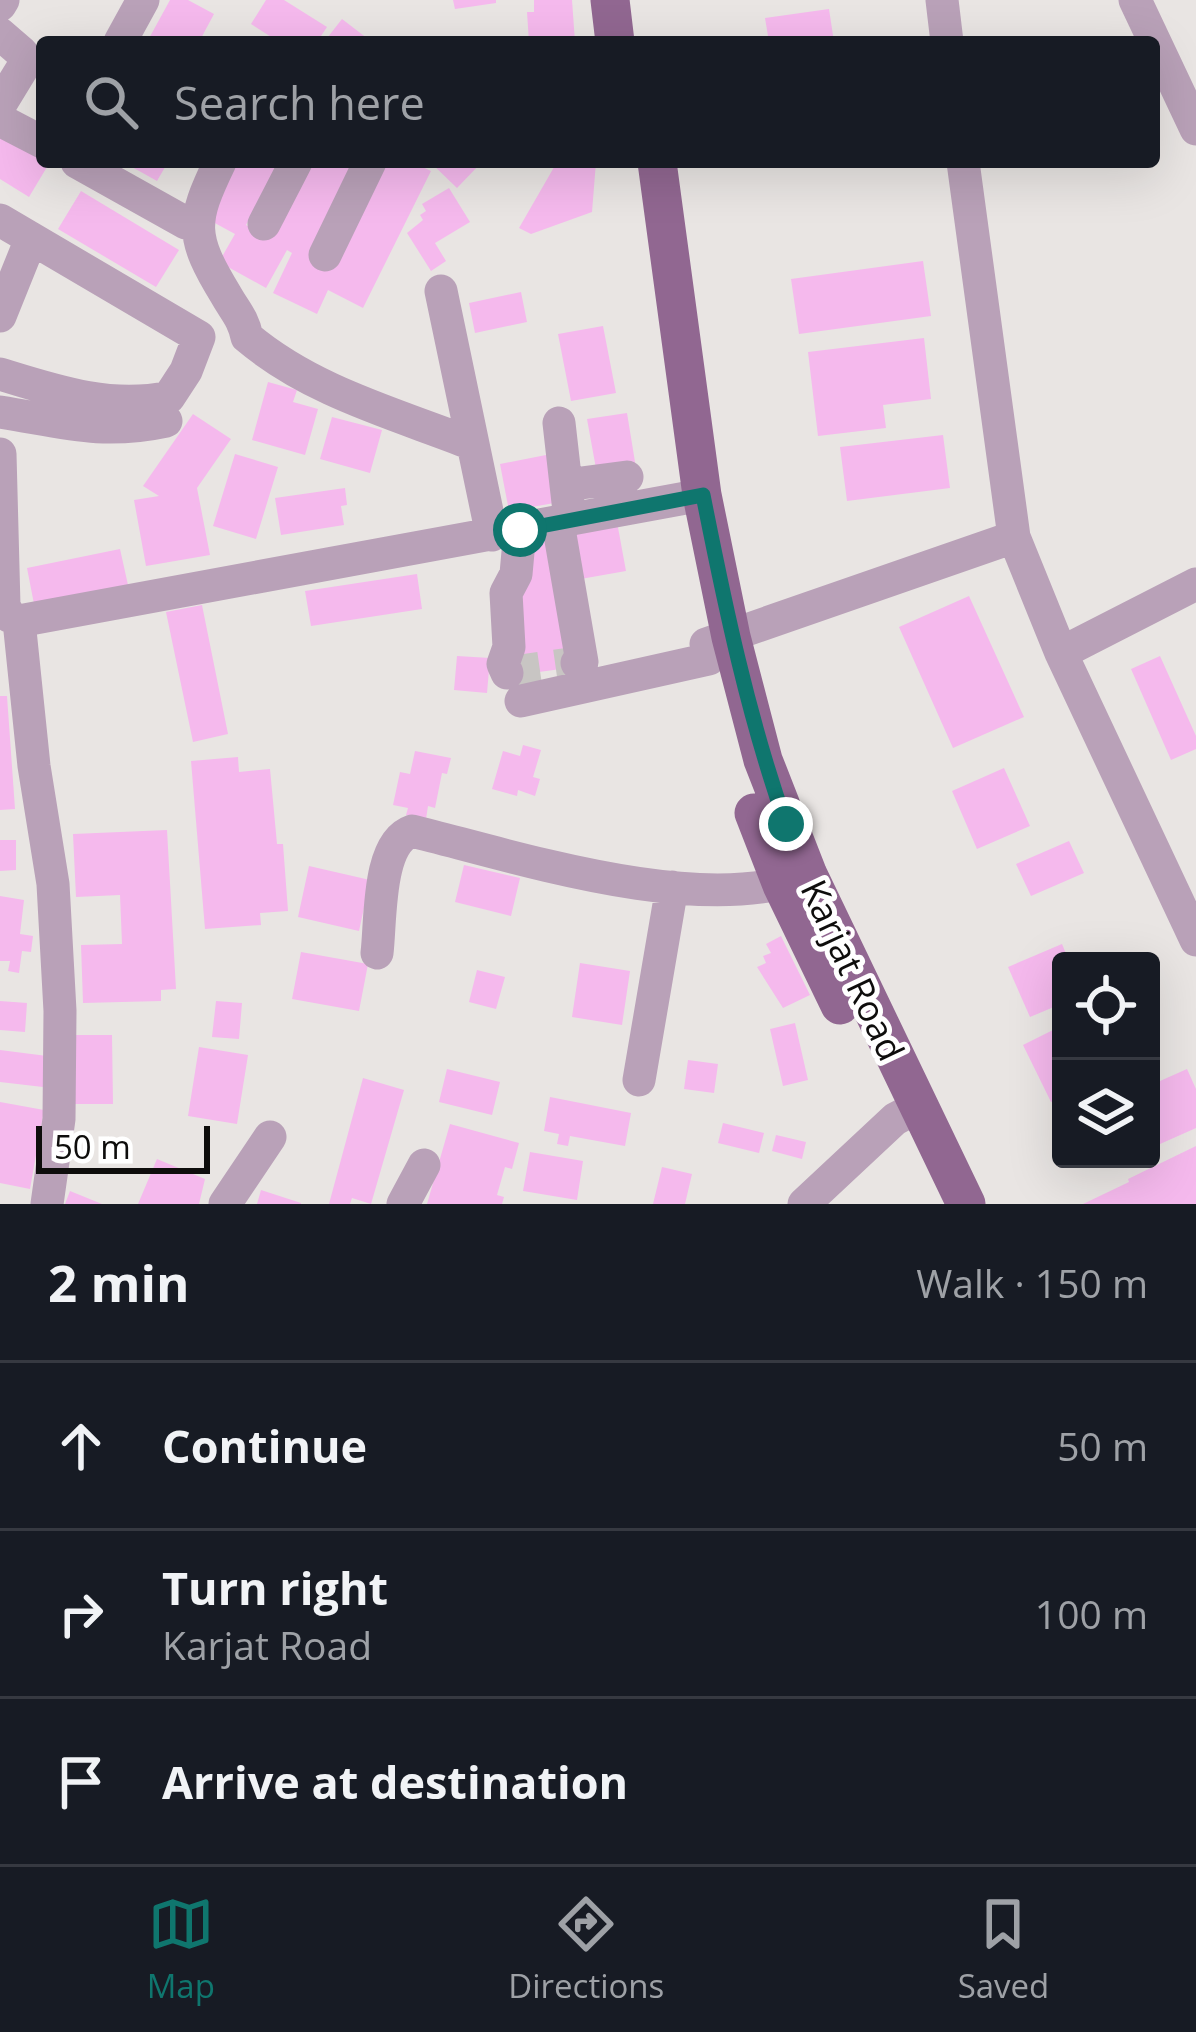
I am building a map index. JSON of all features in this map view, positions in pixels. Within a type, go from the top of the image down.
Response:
[{"type":"main road","points":[[610,0],[614,36]]},
{"type":"main road","points":[[636,0],[640,36]]},
{"type":"main road","name":"Karjat Road","points":[[631,168],[738,767],[906,1113],[938,1204]]},
{"type":"main road","name":"Karjat Road","points":[[657,168],[690,498]]},
{"type":"main road","name":"Karjat Road","points":[[906,1113],[967,1204]]},
{"type":"street","points":[[123,36],[143,0]]},
{"type":"street","points":[[942,0],[946,36]]},
{"type":"street","points":[[1135,0],[1152,36]]},
{"type":"street","points":[[0,34],[22,53],[26,64],[0,104]]},
{"type":"street","points":[[1160,53],[1196,129]]},
{"type":"street","points":[[0,120],[36,139]]},
{"type":"street","points":[[88,168],[186,223]]},
{"type":"street","points":[[218,168],[196,223],[226,296],[243,318],[247,338],[310,381],[470,443]]},
{"type":"street","points":[[264,224],[293,168]]},
{"type":"street","points":[[325,255],[367,168]]},
{"type":"street","points":[[965,168],[1014,537],[1061,653],[1196,940]]},
{"type":"street","points":[[0,220],[199,337],[169,397],[147,402],[67,395],[0,374]]},
{"type":"street","points":[[0,316],[32,239]]},
{"type":"street","points":[[440,291],[470,443],[506,532],[516,574],[506,593],[509,646],[503,664],[514,687],[716,647],[1014,537]]},
{"type":"street","points":[[0,412],[94,430],[166,421]]},
{"type":"street","points":[[559,423],[566,485],[564,522],[582,662],[577,663]]},
{"type":"street","points":[[0,454],[4,606],[9,616],[20,621],[690,498]]},
{"type":"street","points":[[566,485],[627,477]]},
{"type":"street","points":[[1061,653],[1196,584]]},
{"type":"street","points":[[20,621],[34,766],[53,884],[60,1011],[59,1119],[47,1204]]},
{"type":"street","points":[[377,953],[387,860],[393,843],[412,831],[545,865],[672,887],[714,890],[795,880]]},
{"type":"street","points":[[639,1080],[672,887]]},
{"type":"street","points":[[803,1204],[906,1113]]},
{"type":"street","points":[[225,1204],[270,1137]]},
{"type":"street","points":[[404,1204],[424,1165]]},
{"type":"building","points":[[170,0],[188,0],[214,14],[202,36],[150,36]]},
{"type":"building","points":[[266,0],[284,0],[327,27],[321,36],[270,36],[251,24]]},
{"type":"building","points":[[453,0],[496,0],[496,3],[455,9]]},
{"type":"building","points":[[534,0],[572,0],[575,36],[529,36],[527,12],[534,12]]},
{"type":"building","points":[[829,9],[833,36],[768,36],[765,18]]},
{"type":"building","points":[[342,19],[364,36],[329,36]]},
{"type":"building","points":[[0,130],[36,151],[36,168],[46,168],[29,197],[0,179]]},
{"type":"building","points":[[134,168],[165,168],[157,181]]},
{"type":"building","points":[[227,168],[278,168],[246,225],[271,238],[307,168],[431,171],[363,308],[328,290],[317,314],[273,293],[292,253],[287,250],[266,288],[219,262],[235,234],[200,215]]},
{"type":"building","points":[[436,168],[476,168],[457,188]]},
{"type":"building","points":[[554,168],[596,168],[592,212],[531,234],[519,228]]},
{"type":"building","points":[[449,188],[470,222],[435,243],[446,261],[431,271],[407,233],[423,220],[422,204]]},
{"type":"building","points":[[81,191],[179,250],[156,287],[58,229]]},
{"type":"building","points":[[923,261],[931,316],[799,334],[791,279]]},
{"type":"building","points":[[521,292],[527,322],[475,333],[469,303]]},
{"type":"building","points":[[603,326],[616,393],[571,401],[558,334]]},
{"type":"building","points":[[924,338],[931,399],[883,405],[886,428],[818,436],[808,352]]},
{"type":"building","points":[[268,382],[297,390],[293,402],[318,409],[305,455],[252,440]]},
{"type":"building","points":[[627,413],[636,468],[597,474],[587,419]]},
{"type":"building","points":[[193,414],[231,439],[197,488],[210,555],[146,566],[134,500],[159,496],[143,486]]},
{"type":"building","points":[[332,417],[382,430],[370,473],[320,459]]},
{"type":"building","points":[[943,435],[950,488],[847,501],[840,447]]},
{"type":"building","points":[[235,454],[278,467],[256,539],[213,526]]},
{"type":"building","points":[[551,454],[560,502],[509,511],[500,464]]},
{"type":"building","points":[[345,488],[344,525],[281,535],[275,498]]},
{"type":"building","points":[[617,522],[626,571],[575,580],[566,530]]},
{"type":"building","points":[[554,533],[576,667],[509,676],[527,537]]},
{"type":"building","points":[[120,549],[128,585],[34,604],[27,568]]},
{"type":"building","points":[[417,574],[422,609],[311,626],[305,591]]},
{"type":"building","points":[[969,596],[1024,717],[953,748],[899,627]]},
{"type":"building","points":[[202,605],[228,734],[193,742],[166,612]]},
{"type":"building","points":[[457,656],[490,658],[487,693],[454,690]]},
{"type":"building","points":[[1160,656],[1196,736],[1196,749],[1171,760],[1131,669]]},
{"type":"building","points":[[0,696],[7,696],[15,809],[0,810]]},
{"type":"building","points":[[523,745],[541,750],[533,777],[540,779],[535,796],[492,789],[503,751],[520,756]]},
{"type":"building","points":[[415,751],[451,758],[447,774],[442,773],[435,808],[428,806],[426,819],[406,815],[408,808],[393,805],[400,772],[410,774]]},
{"type":"building","points":[[238,757],[239,772],[270,769],[288,911],[260,913],[261,925],[205,929],[191,761]]},
{"type":"building","points":[[1004,768],[1030,826],[977,849],[952,791]]},
{"type":"building","points":[[167,830],[176,989],[161,990],[161,1001],[83,1003],[81,945],[122,944],[120,895],[76,897],[73,834]]},
{"type":"building","points":[[0,840],[16,840],[16,870],[0,871]]},
{"type":"building","points":[[1069,841],[1084,873],[1031,896],[1016,864]]},
{"type":"building","points":[[464,865],[520,878],[511,916],[455,902]]},
{"type":"building","points":[[309,866],[370,880],[359,931],[298,917]]},
{"type":"building","points":[[0,896],[24,900],[20,934],[33,936],[31,952],[22,951],[19,973],[8,971],[10,961],[0,961]]},
{"type":"building","points":[[781,936],[810,995],[783,1008],[757,967],[771,953],[766,944]]},
{"type":"building","points":[[1062,944],[1065,952],[1052,952],[1052,1008],[1030,1017],[1008,967]]},
{"type":"building","points":[[301,952],[368,964],[359,1011],[292,999]]},
{"type":"building","points":[[580,963],[630,971],[622,1025],[572,1017]]},
{"type":"building","points":[[477,970],[505,977],[496,1009],[469,1002]]},
{"type":"building","points":[[0,1001],[27,1003],[25,1032],[0,1030]]},
{"type":"building","points":[[216,1001],[242,1003],[239,1039],[212,1037]]},
{"type":"building","points":[[795,1023],[808,1080],[783,1086],[770,1029]]},
{"type":"building","points":[[1052,1030],[1052,1102],[1051,1102],[1023,1045]]},
{"type":"building","points":[[75,1035],[112,1035],[113,1104],[75,1104]]},
{"type":"building","points":[[199,1047],[248,1055],[237,1124],[188,1116]]},
{"type":"building","points":[[0,1050],[47,1056],[43,1087],[0,1082]]},
{"type":"building","points":[[688,1060],[718,1064],[714,1093],[684,1089]]},
{"type":"building","points":[[447,1069],[500,1082],[492,1115],[439,1102]]},
{"type":"building","points":[[1187,1069],[1196,1089],[1196,1128],[1160,1144],[1160,1081]]},
{"type":"building","points":[[363,1078],[404,1090],[371,1204],[352,1198],[350,1204],[329,1204]]},
{"type":"building","points":[[550,1097],[631,1113],[625,1146],[570,1136],[568,1146],[557,1144],[559,1134],[544,1131]]},
{"type":"building","points":[[0,1102],[44,1110],[30,1189],[0,1183]]},
{"type":"building","points":[[723,1123],[764,1133],[759,1153],[718,1143]]},
{"type":"building","points":[[450,1124],[519,1143],[512,1169],[505,1167],[497,1195],[504,1197],[502,1204],[427,1204]]},
{"type":"building","points":[[776,1135],[806,1142],[802,1159],[772,1151]]},
{"type":"building","points":[[1196,1146],[1196,1204],[1083,1204],[1151,1168],[1160,1168],[1160,1163]]},
{"type":"building","points":[[530,1152],[583,1161],[577,1200],[523,1191]]},
{"type":"building","points":[[157,1159],[205,1179],[199,1204],[138,1204]]},
{"type":"building","points":[[662,1167],[692,1174],[685,1204],[653,1204]]},
{"type":"building","points":[[261,1190],[301,1203],[301,1204],[257,1204]]},
{"type":"building","points":[[70,1191],[102,1204],[65,1204]]},
{"type":"tunnel","points":[[507,673],[577,663]]},
{"type":"route","points":[[520,530],[703,495],[731,638],[763,760],[786,824]]}]
